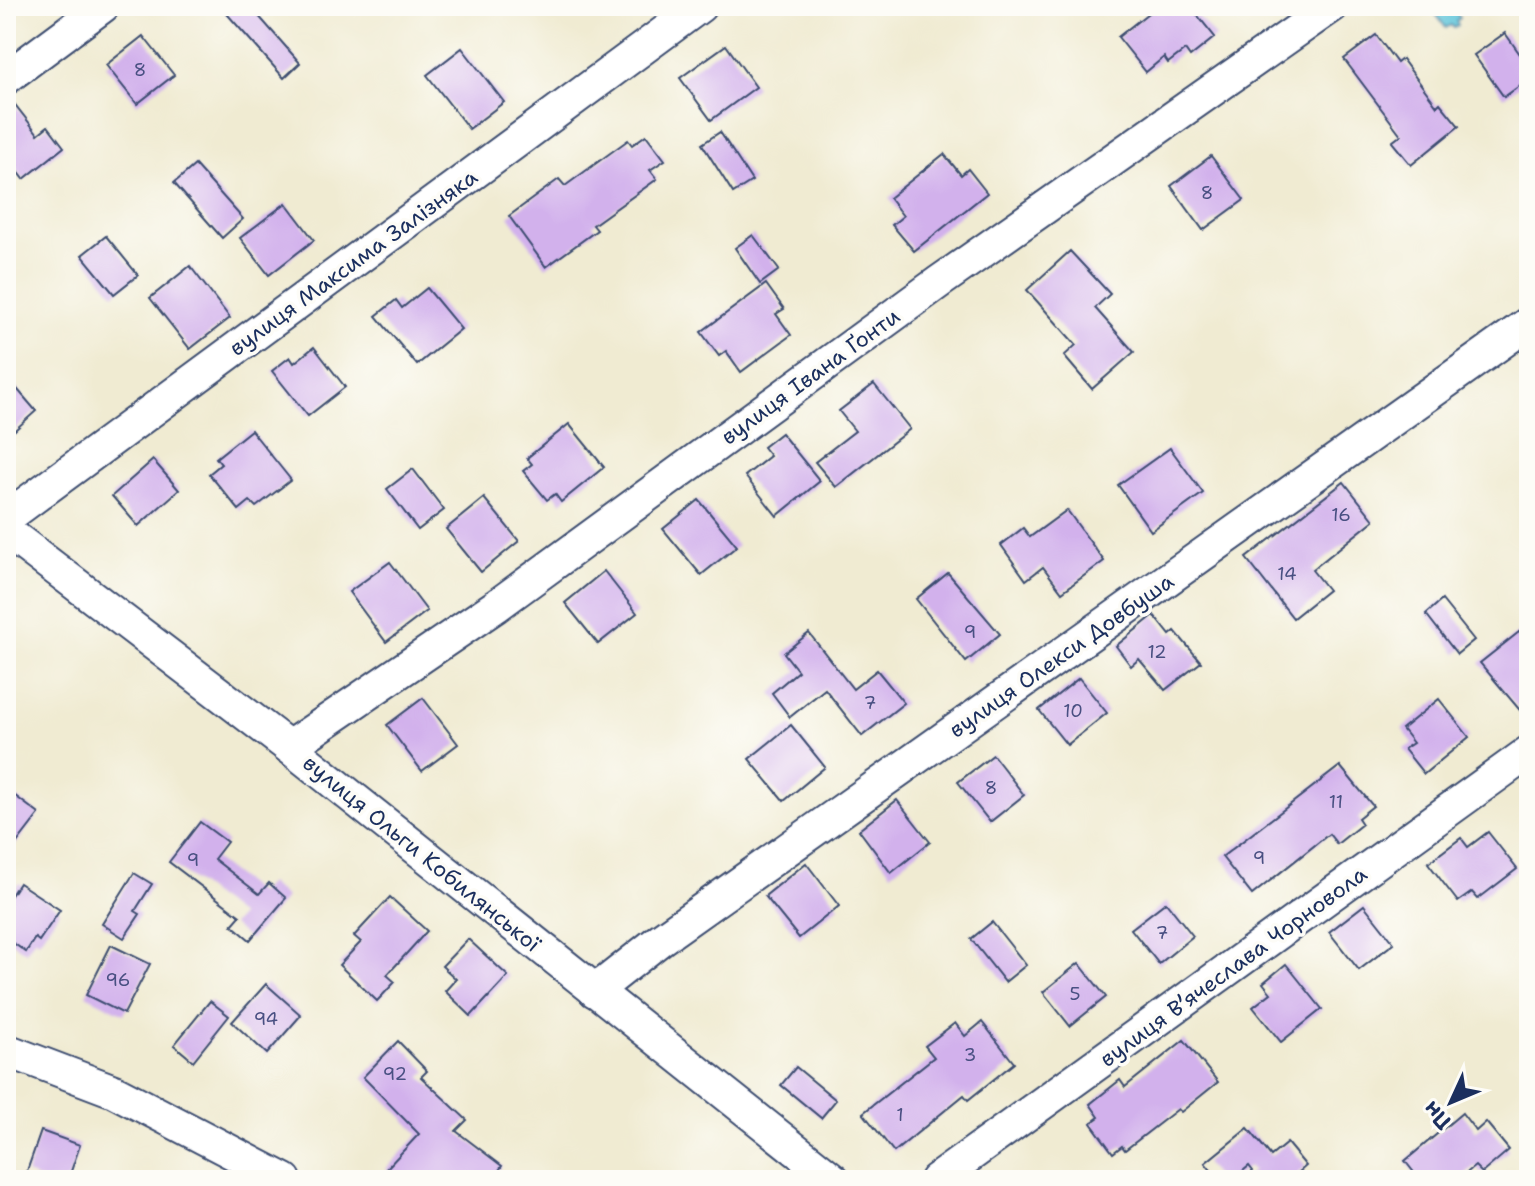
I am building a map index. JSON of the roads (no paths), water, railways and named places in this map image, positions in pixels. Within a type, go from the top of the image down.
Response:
[{"type":"street","points":[[6,78],[103,6]]},
{"type":"street","name":"вулиця Максима Залізняка","points":[[6,518],[700,6]]},
{"type":"street","name":"вулиця Івана Ґонти","points":[[289,747],[496,606],[939,282],[1332,6]]},
{"type":"street","name":"вулиця Олекси Довбуша","points":[[595,991],[661,939],[1529,323]]},
{"type":"street","name":"вулиця Ольги Кобилянської","points":[[6,531],[289,747],[834,1180]]},
{"type":"street","name":"вулиця Вʼячеслава Чорновола","points":[[936,1180],[1529,752]]},
{"type":"street","points":[[6,1050],[114,1091],[285,1180]]},
{"type":"water","points":[[1430,6],[1451,6],[1460,18],[1456,21],[1458,25],[1446,28]]}]
